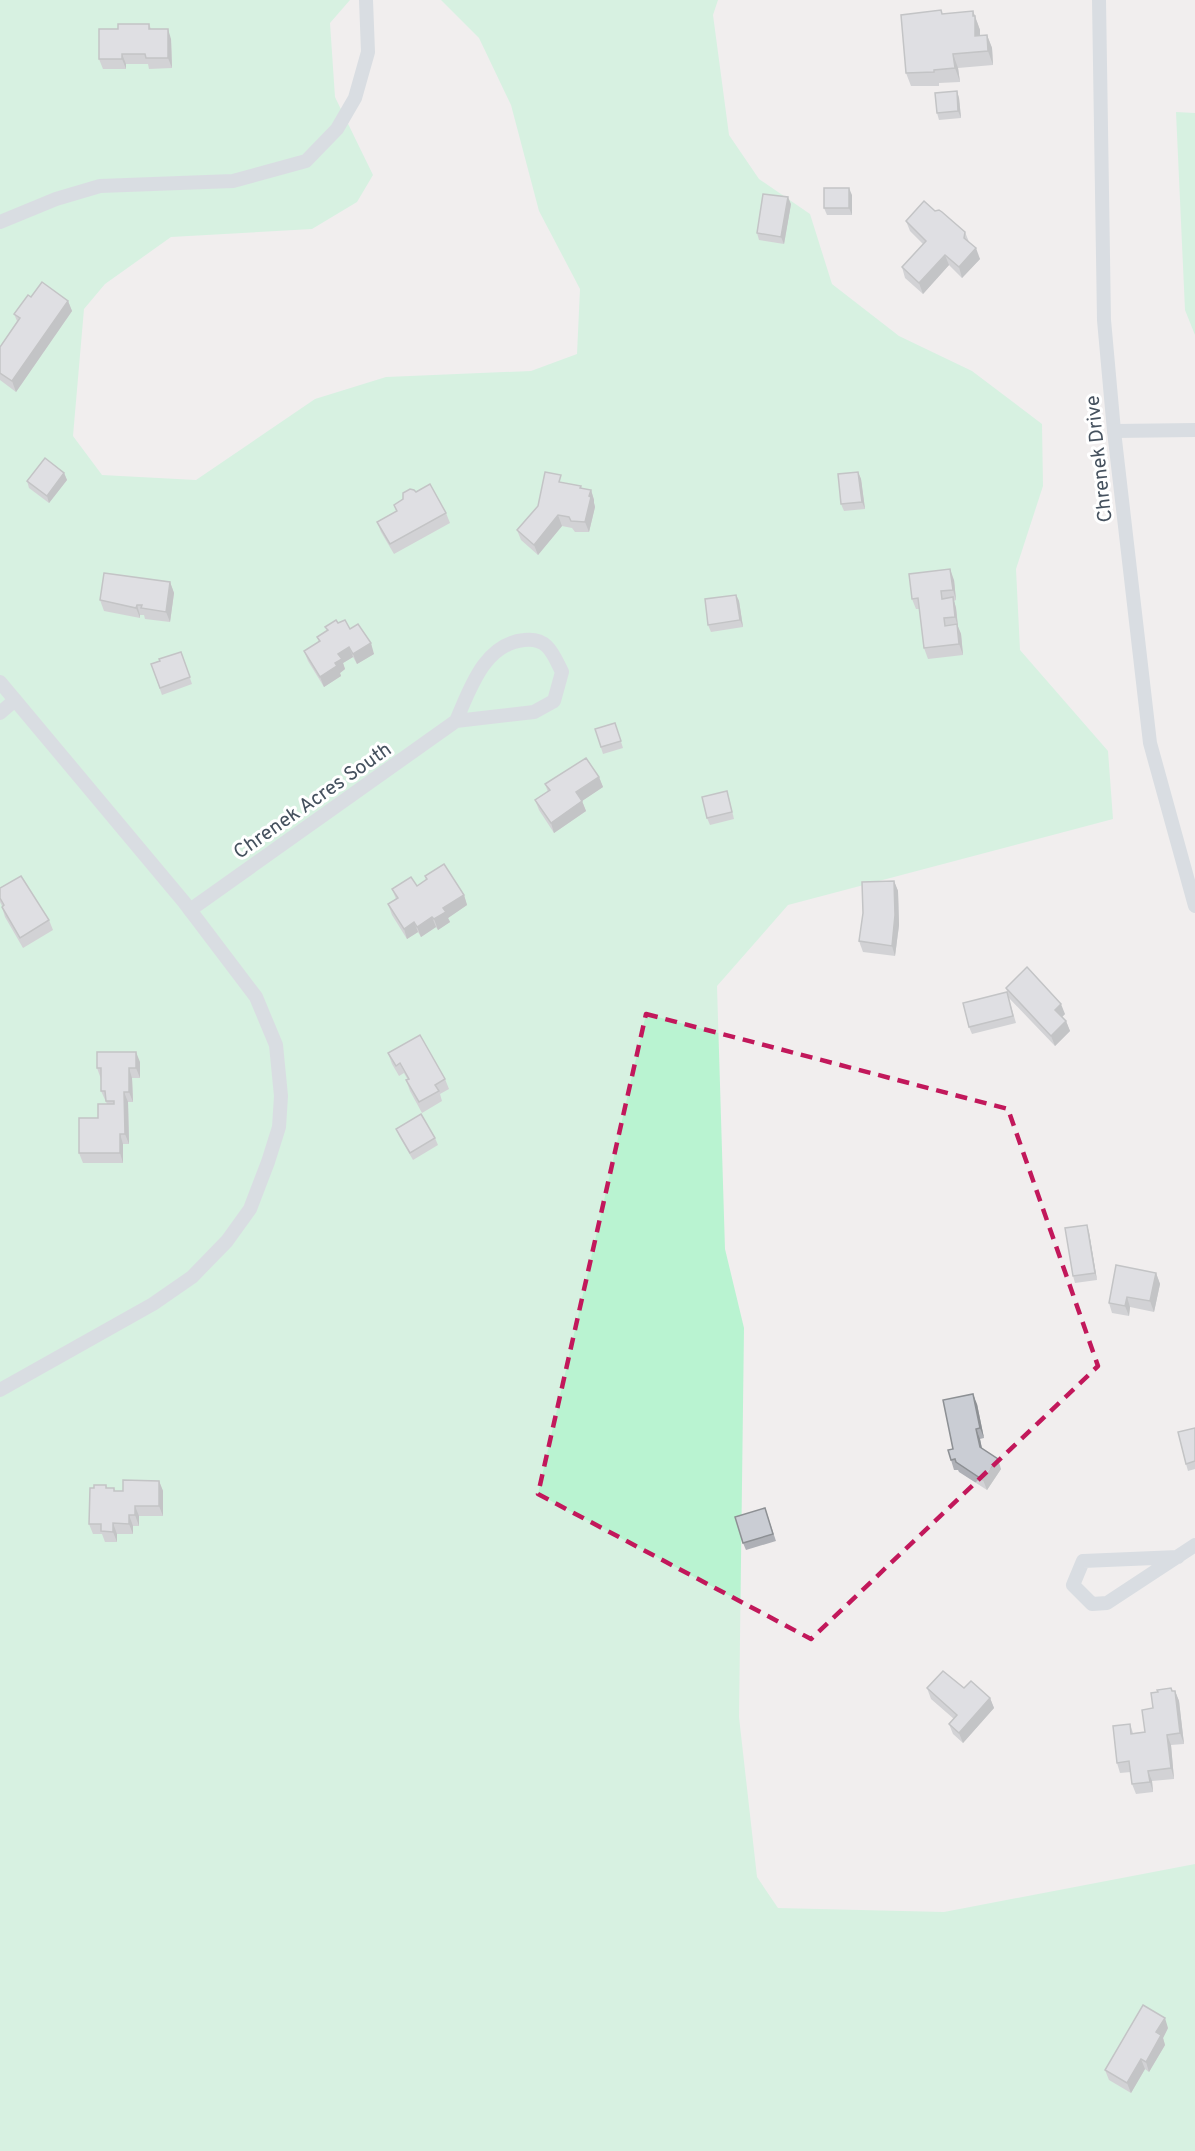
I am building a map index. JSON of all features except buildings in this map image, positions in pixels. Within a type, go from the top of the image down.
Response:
[{"type":"street","points":[[0,222],[56,199],[100,186],[233,181],[306,161],[337,129],[356,98],[368,52],[366,0]]},
{"type":"street","name":"Chrenek Drive","points":[[1099,0],[1104,320],[1114,431],[1150,743],[1195,906]]},
{"type":"street","points":[[1114,431],[1195,430]]},
{"type":"street","name":"Chrenek Acres South","points":[[190,910],[456,721],[534,712],[554,701],[562,672],[550,647],[533,639],[512,641],[495,652],[477,674],[456,721]]},
{"type":"street","points":[[0,682],[190,910],[256,997],[276,1046],[281,1096],[279,1127],[250,1209],[227,1242],[192,1277],[153,1304],[0,1390]]},
{"type":"street","points":[[0,713],[15,700]]},
{"type":"street","points":[[1178,1557],[1083,1561],[1073,1585],[1092,1604],[1107,1603],[1178,1557],[1195,1545]]},
{"type":"highlighted area","points":[[646,1014],[1008,1109],[1098,1366],[811,1639],[538,1494]]},
{"type":"green space","points":[[0,0],[350,0],[330,23],[335,97],[373,175],[357,202],[312,229],[171,237],[105,284],[84,309],[73,436],[102,475],[196,480],[315,399],[386,377],[531,371],[577,354],[580,289],[539,211],[511,105],[479,38],[441,0],[718,0],[713,15],[729,135],[759,179],[810,214],[832,284],[899,336],[972,371],[1042,424],[1043,486],[1016,569],[1020,650],[1108,751],[1113,819],[788,905],[717,986],[725,1249],[744,1328],[739,1717],[757,1877],[778,1908],[944,1912],[1195,1864],[1195,2151],[0,2151]]},
{"type":"green space","points":[[1176,112],[1195,113],[1195,335],[1185,310]]}]
